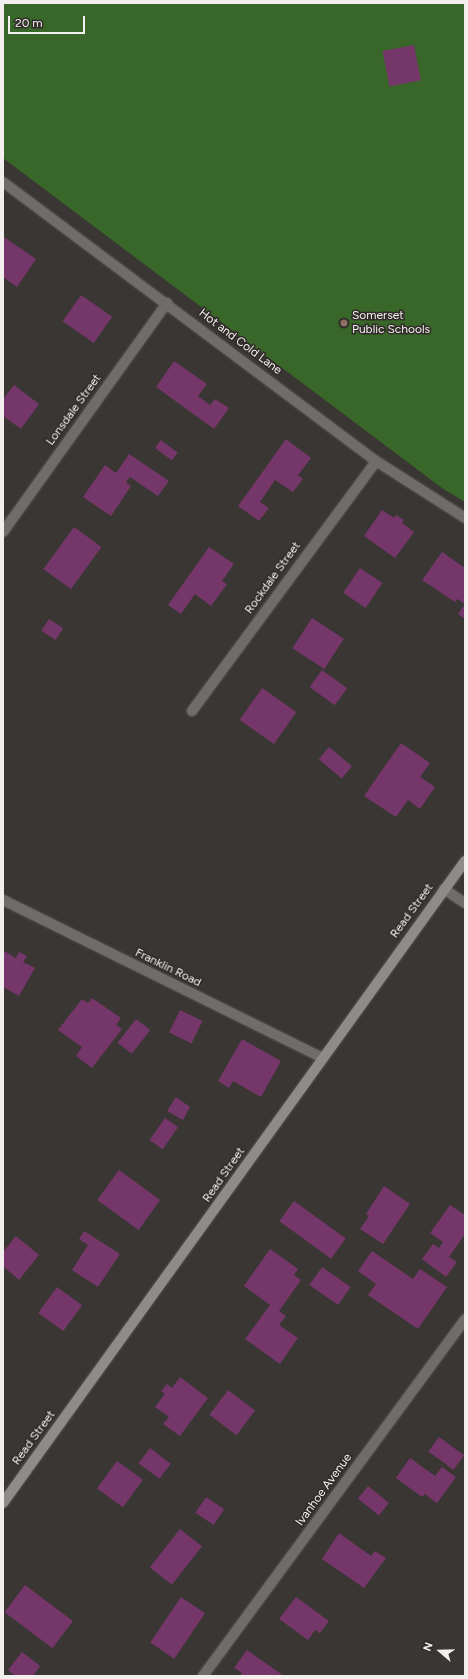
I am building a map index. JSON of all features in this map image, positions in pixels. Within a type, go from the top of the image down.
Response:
[{"type":"main road","name":"Read Street","points":[[3,1503],[465,861]]},
{"type":"street","name":"Hot and Cold Lane","points":[[3,182],[167,303],[376,461],[465,518]]},
{"type":"street","name":"Lonsdale Street","points":[[3,532],[167,303]]},
{"type":"street","name":"Rockdale Street","points":[[192,711],[376,461]]},
{"type":"street","points":[[444,889],[465,902]]},
{"type":"street","name":"Franklin Road","points":[[3,900],[323,1058]]},
{"type":"street","name":"Ivanhoe Avenue","points":[[203,1676],[465,1319]]},
{"type":"green space","name":"Somerset Public Schools","points":[[3,3],[465,3],[465,502],[442,488],[3,158]]},
{"type":"building","points":[[414,45],[421,80],[389,86],[383,51]]},
{"type":"building","points":[[4,237],[36,259],[17,287],[3,277]]},
{"type":"building","points":[[81,295],[112,317],[94,343],[63,321]]},
{"type":"building","points":[[174,361],[207,384],[198,396],[210,405],[215,399],[229,408],[214,429],[156,387]]},
{"type":"building","points":[[14,385],[39,404],[21,429],[3,416],[3,399]]},
{"type":"building","points":[[286,439],[311,458],[298,475],[303,479],[293,492],[275,480],[260,502],[269,508],[259,521],[238,506]]},
{"type":"building","points":[[161,440],[178,453],[172,461],[155,448]]},
{"type":"building","points":[[129,454],[169,481],[158,496],[130,477],[126,482],[131,486],[111,516],[83,497],[105,465],[116,473]]},
{"type":"building","points":[[382,510],[394,518],[396,515],[404,520],[402,523],[414,532],[395,558],[364,536]]},
{"type":"building","points":[[74,527],[102,547],[71,589],[43,569]]},
{"type":"building","points":[[209,547],[234,564],[222,581],[227,584],[211,606],[195,594],[181,614],[168,605]]},
{"type":"building","points":[[442,552],[465,568],[465,604],[457,599],[455,602],[422,580]]},
{"type":"building","points":[[360,568],[382,583],[366,608],[343,593]]},
{"type":"building","points":[[465,604],[465,619],[458,614]]},
{"type":"building","points":[[312,618],[344,639],[324,669],[292,648]]},
{"type":"building","points":[[49,619],[63,628],[56,640],[41,631]]},
{"type":"building","points":[[322,670],[347,688],[335,705],[310,687]]},
{"type":"building","points":[[262,688],[296,712],[274,744],[240,720]]},
{"type":"building","points":[[401,743],[430,763],[420,777],[435,787],[420,809],[408,800],[396,817],[364,796]]},
{"type":"building","points":[[329,747],[352,766],[342,779],[319,759]]},
{"type":"building","points":[[4,951],[16,958],[19,952],[27,956],[23,962],[35,968],[19,996],[3,987]]},
{"type":"building","points":[[92,998],[121,1018],[116,1025],[122,1029],[92,1068],[76,1056],[82,1047],[58,1030],[82,999],[88,1003]]},
{"type":"building","points":[[180,1010],[202,1021],[192,1043],[169,1032]]},
{"type":"building","points":[[136,1019],[150,1030],[132,1054],[118,1043]]},
{"type":"building","points":[[242,1039],[281,1061],[261,1097],[233,1081],[229,1088],[218,1081]]},
{"type":"building","points":[[176,1097],[190,1107],[183,1120],[167,1111]]},
{"type":"building","points":[[165,1118],[178,1127],[163,1149],[150,1140]]},
{"type":"building","points":[[119,1170],[160,1200],[139,1230],[97,1200]]},
{"type":"building","points":[[384,1186],[410,1204],[383,1244],[360,1229],[369,1216],[366,1214]]},
{"type":"building","points":[[294,1201],[346,1239],[331,1259],[279,1221]]},
{"type":"building","points":[[450,1205],[465,1215],[465,1234],[449,1257],[457,1262],[446,1277],[422,1259],[433,1244],[439,1248],[443,1242],[430,1233]]},
{"type":"building","points":[[84,1231],[120,1254],[98,1287],[72,1270],[88,1245],[79,1239]]},
{"type":"building","points":[[16,1236],[39,1255],[19,1280],[3,1266],[3,1252]]},
{"type":"building","points":[[270,1249],[298,1269],[294,1275],[301,1280],[279,1311],[286,1316],[279,1325],[298,1338],[280,1364],[245,1339],[270,1305],[244,1286]]},
{"type":"building","points":[[372,1251],[413,1279],[420,1269],[447,1287],[418,1329],[368,1295],[376,1284],[358,1271]]},
{"type":"building","points":[[322,1267],[351,1287],[338,1305],[309,1285]]},
{"type":"building","points":[[57,1287],[82,1305],[63,1331],[38,1313]]},
{"type":"building","points":[[180,1377],[208,1398],[180,1436],[163,1424],[169,1417],[155,1407],[165,1394],[161,1391],[167,1384],[172,1388]]},
{"type":"building","points":[[228,1390],[255,1410],[236,1435],[209,1415]]},
{"type":"building","points":[[439,1437],[464,1455],[453,1470],[428,1452]]},
{"type":"building","points":[[150,1448],[171,1464],[159,1479],[139,1463]]},
{"type":"building","points":[[410,1458],[435,1476],[442,1467],[456,1477],[437,1503],[425,1494],[422,1497],[396,1478]]},
{"type":"building","points":[[117,1461],[143,1480],[123,1507],[97,1489]]},
{"type":"building","points":[[368,1486],[389,1503],[379,1515],[358,1498]]},
{"type":"building","points":[[206,1497],[224,1509],[214,1525],[195,1513]]},
{"type":"building","points":[[180,1529],[202,1546],[172,1585],[150,1568]]},
{"type":"building","points":[[339,1533],[371,1556],[375,1551],[386,1558],[364,1588],[322,1559]]},
{"type":"building","points":[[25,1585],[73,1621],[52,1648],[5,1612]]},
{"type":"building","points":[[181,1597],[205,1613],[174,1659],[150,1643]]},
{"type":"building","points":[[296,1597],[329,1621],[320,1633],[315,1630],[308,1640],[279,1619]]},
{"type":"building","points":[[247,1650],[284,1676],[240,1676],[242,1673],[234,1668]]},
{"type":"building","points":[[22,1652],[40,1666],[33,1676],[15,1676],[8,1670]]},
{"type":"place","name":"Somerset Public Schools","points":[[344,323]]}]
